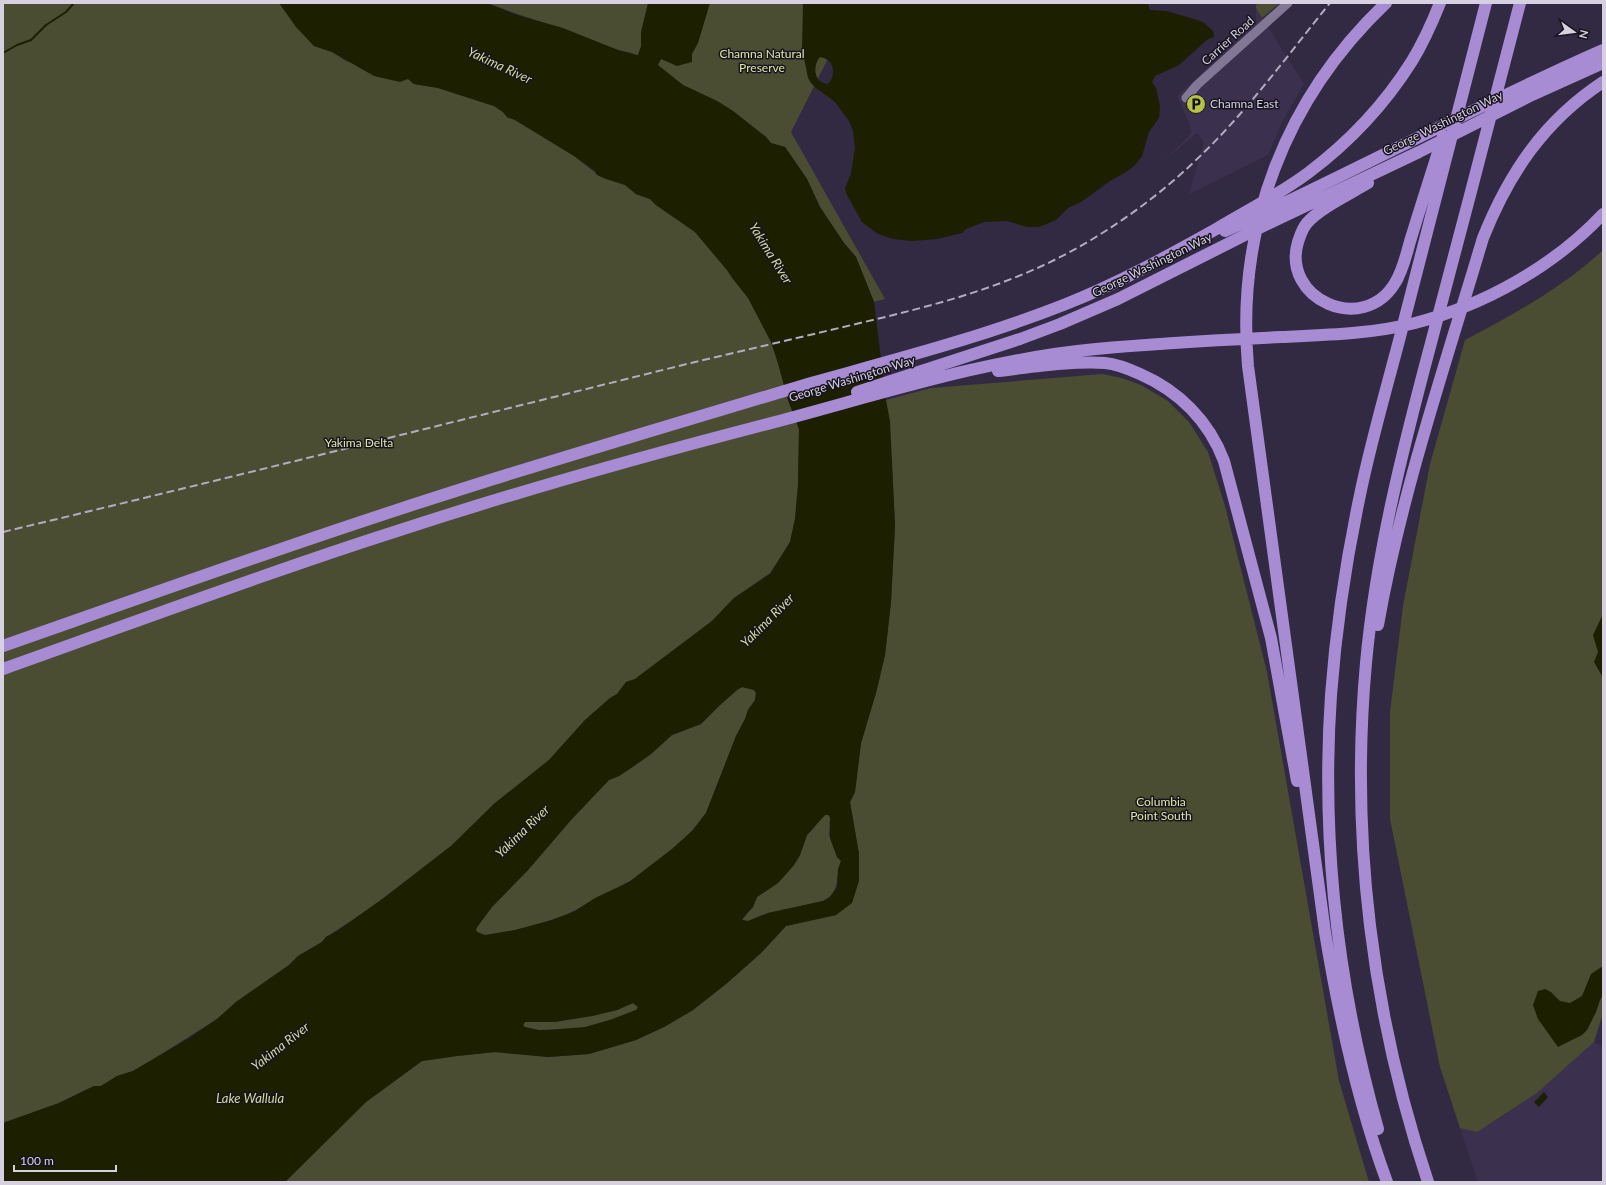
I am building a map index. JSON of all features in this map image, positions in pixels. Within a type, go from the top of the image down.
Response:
[{"type":"highway","points":[[1386,3],[1355,34],[1323,75],[1304,104],[1277,160],[1260,211],[1252,246],[1246,312],[1248,366],[1332,974],[1350,1061],[1365,1116],[1387,1182]]},
{"type":"highway","points":[[3,646],[346,526],[687,419],[1008,326],[1066,304],[1148,267],[1286,188],[1329,156],[1352,135],[1386,98],[1404,74],[1423,41],[1440,3]]},
{"type":"highway","points":[[1394,1182],[1357,1052],[1341,960],[1334,905],[1328,789],[1331,696],[1343,587],[1361,492],[1486,3]]},
{"type":"highway","points":[[1428,1182],[1413,1134],[1382,1007],[1368,914],[1362,843],[1361,792],[1365,664],[1381,552],[1390,504],[1521,3]]},
{"type":"highway","points":[[1419,152],[1316,215],[1306,224],[1297,247],[1296,257],[1301,277],[1306,286],[1319,300],[1340,308],[1358,309],[1386,296],[1395,284],[1463,70],[1481,23]]},
{"type":"highway","points":[[1540,78],[1603,41]]},
{"type":"highway","name":"George Washington Way","points":[[1148,267],[1287,203],[1540,78],[1603,50]]},
{"type":"highway","name":"George Washington Way","points":[[3,668],[389,533],[916,379],[1060,324],[1118,299],[1257,228],[1419,152],[1532,95],[1603,63]]},
{"type":"highway","points":[[1362,731],[1378,626],[1391,556],[1417,460],[1483,238],[1506,187],[1532,148],[1558,118],[1575,102],[1603,82]]},
{"type":"highway","points":[[933,379],[1028,358],[1082,350],[1153,344],[1346,333],[1377,330],[1438,316],[1485,298],[1528,274],[1557,255],[1576,240],[1603,214]]},
{"type":"highway","points":[[916,379],[933,379],[1067,364],[1106,364],[1130,370],[1162,385],[1183,401],[1200,418],[1214,438],[1224,461],[1271,638],[1304,824],[1315,858]]},
{"type":"street","name":"Carrier Road","points":[[1186,98],[1197,85],[1288,3]]},
{"type":"shaded area","points":[[1256,8],[1304,84],[1282,122],[1268,155],[1189,194],[1204,142],[1197,133],[1162,162],[1187,138],[1191,132],[1190,125],[1177,96],[1254,25],[1256,22]]},
{"type":"shaded area","points":[[1594,1042],[1603,1048],[1603,1182],[1478,1182],[1460,1128],[1477,1131],[1503,1116],[1537,1093]]},
{"type":"green space","name":"Yakima Delta","points":[[3,3],[279,3],[314,46],[332,52],[346,61],[408,79],[414,84],[438,88],[494,106],[503,112],[507,117],[515,120],[574,156],[598,175],[625,185],[636,194],[650,199],[656,205],[695,232],[748,297],[771,342],[788,400],[799,429],[798,485],[795,519],[790,542],[770,573],[734,598],[712,621],[635,679],[626,682],[617,694],[610,698],[585,720],[549,760],[495,803],[451,846],[368,910],[326,937],[322,942],[298,956],[289,965],[236,1002],[217,1019],[133,1071],[117,1076],[101,1086],[94,1086],[59,1103],[3,1123]]},
{"type":"green space","name":"Chamna Natural Preserve","points":[[487,3],[856,3],[791,132],[885,299],[874,302],[856,257],[844,243],[820,207],[807,179],[785,147],[771,143],[766,137],[733,111],[717,101],[683,85],[631,53],[618,50]]},
{"type":"green space","points":[[1260,3],[1280,3],[1262,18],[1256,8],[1256,5]]},
{"type":"green space","points":[[1603,250],[1603,1013],[1594,1042],[1537,1093],[1477,1132],[1460,1128],[1440,1067],[1390,819],[1390,712],[1403,606],[1430,464],[1465,340],[1537,300],[1587,264]]},
{"type":"green space","name":"Columbia Point South","points":[[1102,374],[1122,378],[1141,385],[1168,401],[1189,422],[1208,452],[1225,506],[1267,672],[1339,1081],[1369,1182],[285,1182],[366,1102],[422,1061],[495,1052],[548,1057],[589,1054],[636,1040],[664,1027],[693,1010],[726,984],[761,953],[786,926],[836,915],[859,881],[859,854],[850,802],[855,792],[861,743],[876,693],[885,655],[891,602],[895,526],[892,464],[886,400],[931,388]]},
{"type":"green space","points":[[742,687],[754,690],[756,693],[755,700],[748,710],[736,736],[706,813],[690,833],[632,880],[566,915],[529,927],[492,935],[482,935],[475,930],[492,907],[528,870],[571,820],[609,780],[619,776],[651,754],[672,735],[701,724],[720,705]]},
{"type":"green space","points":[[828,814],[830,817],[829,835],[837,857],[841,861],[835,889],[829,898],[823,901],[768,913],[748,921],[742,920],[753,907],[757,897],[778,883],[794,865],[800,855],[807,835],[821,817]]},
{"type":"green space","points":[[633,1003],[638,1007],[636,1010],[602,1023],[582,1028],[538,1030],[525,1027],[523,1025],[525,1022],[554,1022],[592,1016],[617,1010]]},
{"type":"water","name":"Lake Wallula","points":[[279,3],[487,3],[514,14],[563,28],[618,50],[638,55],[641,46],[641,32],[648,3],[710,3],[698,43],[692,54],[692,62],[677,66],[661,59],[658,65],[683,85],[717,101],[733,111],[766,137],[771,143],[785,147],[807,179],[820,207],[844,243],[856,257],[874,302],[890,421],[895,526],[891,602],[885,655],[876,693],[861,743],[855,792],[850,802],[859,854],[859,881],[852,903],[836,915],[786,926],[761,953],[726,984],[693,1010],[664,1027],[636,1040],[589,1054],[548,1057],[495,1052],[422,1061],[366,1102],[285,1182],[3,1182],[3,1123],[59,1103],[94,1086],[101,1086],[117,1076],[133,1071],[189,1038],[217,1019],[236,1002],[289,965],[298,956],[322,942],[326,937],[337,931],[385,897],[451,846],[495,803],[549,760],[585,720],[610,698],[617,694],[626,682],[635,679],[712,621],[734,598],[770,574],[790,542],[795,519],[798,485],[799,429],[788,400],[771,342],[748,298],[695,232],[656,205],[650,199],[636,194],[625,185],[597,175],[595,171],[574,156],[515,120],[507,117],[503,112],[494,106],[438,88],[414,84],[408,79],[400,82],[374,76],[332,52],[314,46],[296,27]],"holes":[[[742,687],[754,690],[756,693],[755,700],[748,710],[736,736],[706,813],[693,830],[672,849],[629,882],[595,898],[575,911],[552,920],[515,930],[485,935],[477,932],[477,927],[492,907],[528,870],[571,820],[609,780],[619,776],[651,754],[672,735],[701,724],[720,705]],[[825,815],[830,817],[830,838],[837,857],[841,861],[838,869],[837,887],[830,897],[823,901],[768,913],[748,921],[742,920],[753,907],[757,897],[778,883],[794,865],[800,855],[807,835]],[[633,1003],[638,1007],[636,1010],[613,1019],[585,1027],[538,1030],[525,1027],[523,1025],[525,1022],[554,1022],[592,1016],[617,1010]]]},
{"type":"water","points":[[803,3],[1149,3],[1148,5],[1150,10],[1167,11],[1203,22],[1213,31],[1214,37],[1208,39],[1179,65],[1155,76],[1152,82],[1156,88],[1160,106],[1159,118],[1149,132],[1142,156],[1135,165],[1081,202],[1068,208],[1056,220],[1039,227],[1027,227],[1007,221],[984,222],[966,229],[962,233],[937,239],[912,241],[893,239],[878,234],[862,222],[845,189],[851,173],[855,148],[853,131],[849,121],[835,102],[811,83],[808,78],[802,48]],"holes":[[[820,57],[825,58],[833,68],[833,76],[828,84],[823,83],[817,78],[815,69],[817,61]]]},
{"type":"water","points":[[1603,614],[1603,688],[1602,676],[1594,662],[1598,652],[1593,635]]},
{"type":"water","points":[[1603,966],[1603,995],[1587,1030],[1582,1035],[1558,1047],[1538,1019],[1533,1005],[1538,991],[1545,989],[1551,992],[1560,1001],[1570,1003],[1582,996],[1591,974]]},
{"type":"water","points":[[1544,1092],[1548,1097],[1539,1107],[1534,1102]]},
{"type":"waterway","points":[[3,53],[17,45],[31,40],[46,25],[66,12],[74,3]]},
{"type":"railway","points":[[3,532],[691,363],[918,309],[1006,281],[1063,256],[1091,240],[1159,193],[1196,160],[1232,123],[1266,84],[1330,3]]},
{"type":"place","name":"Chamna East","points":[[1196,104]]},
{"type":"water label","name":"Yakima River","points":[[500,65]]},
{"type":"water label","name":"Yakima River","points":[[771,253]]},
{"type":"water label","name":"Yakima River","points":[[767,620]]},
{"type":"water label","name":"Yakima River","points":[[522,831]]},
{"type":"water label","name":"Yakima River","points":[[280,1046]]}]
